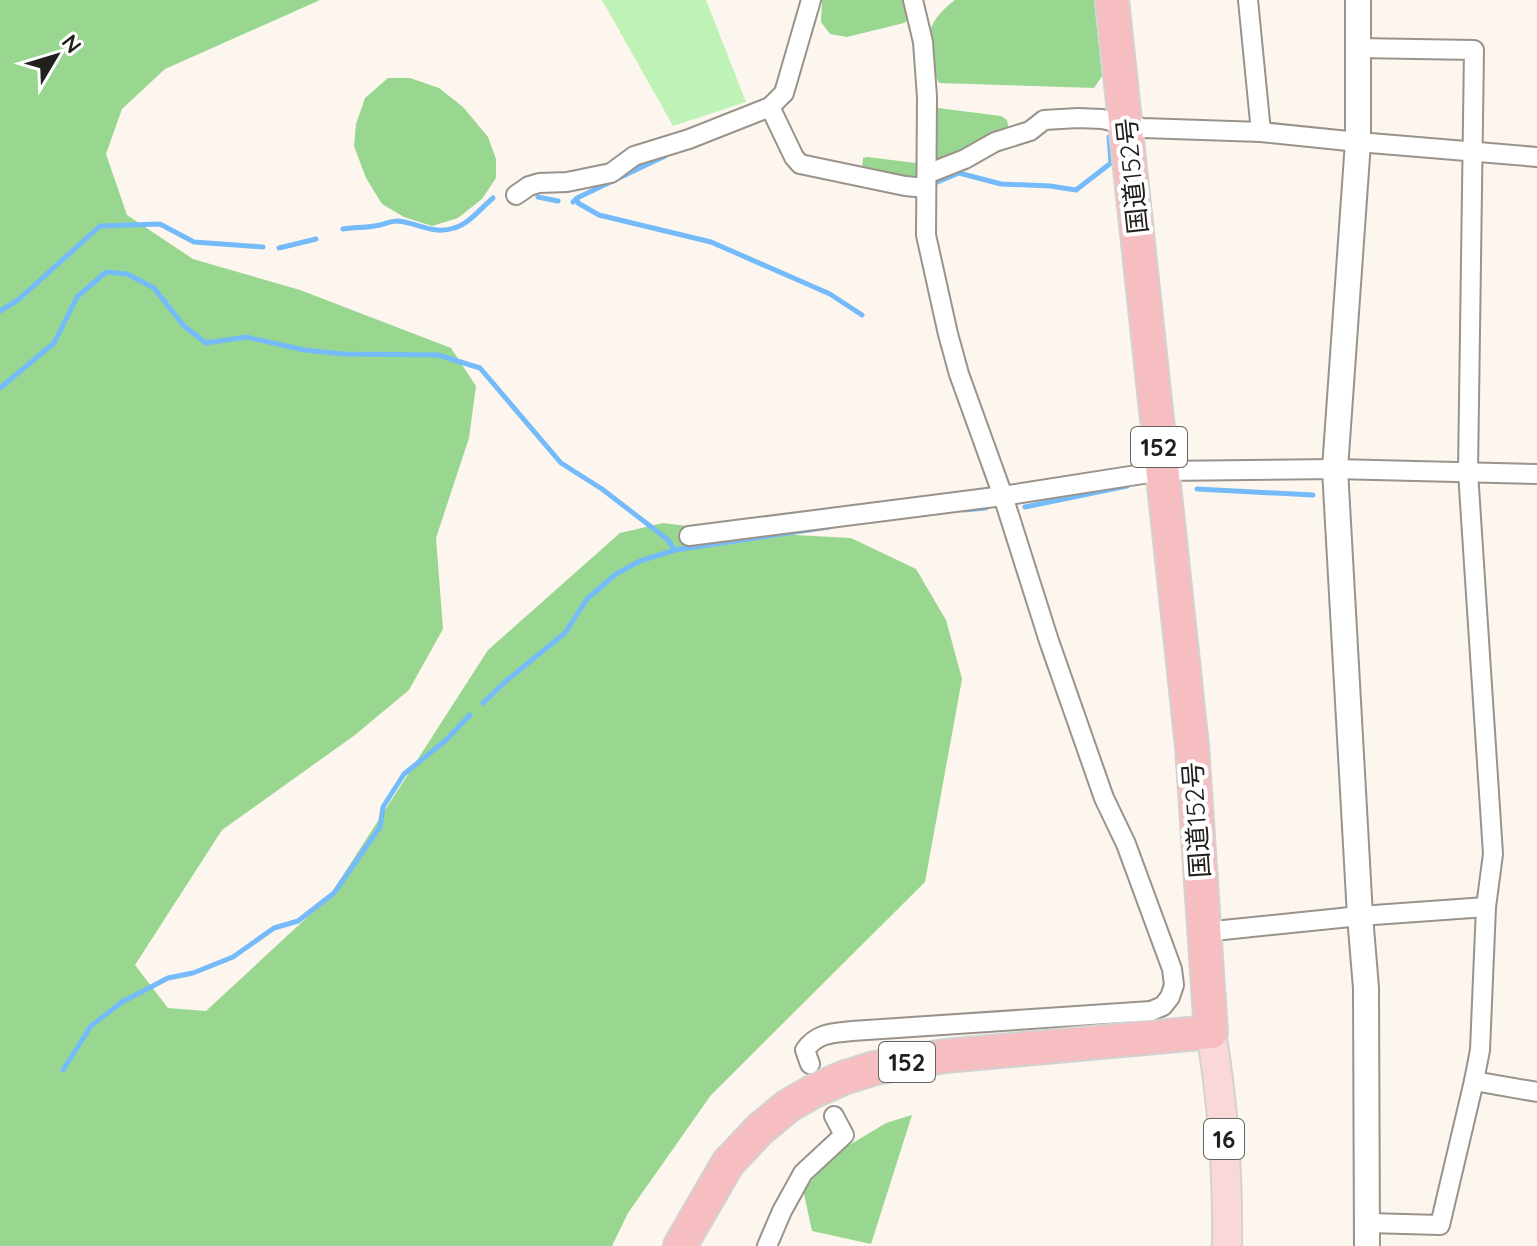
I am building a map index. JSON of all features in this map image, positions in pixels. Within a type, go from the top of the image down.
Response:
[{"type":"highway","name":"国道152号","points":[[1112,0],[1192,746],[1211,1032]]},
{"type":"highway","name":"152","points":[[680,1246],[728,1163],[760,1129],[788,1106],[843,1078],[875,1068],[945,1056],[1211,1032]]},
{"type":"main road","name":"16","points":[[1211,1032],[1221,1106],[1227,1246]]},
{"type":"street","points":[[516,195],[539,183],[567,182],[611,173],[634,156],[689,139],[770,107],[784,93],[811,0]]},
{"type":"street","points":[[810,1064],[805,1050],[813,1040],[827,1034],[1151,1011],[1163,1006],[1174,985],[1167,950],[1126,844],[1104,798],[1049,641],[948,334],[926,235],[927,97],[923,42],[913,0]]},
{"type":"street","points":[[1248,0],[1261,132]]},
{"type":"street","points":[[1358,0],[1358,48],[1358,142],[1335,469],[1366,988],[1368,1235],[1440,1225],[1480,1050],[1486,907],[1493,854],[1468,472],[1474,50],[1358,48]]},
{"type":"street","points":[[770,107],[800,164],[905,186],[926,181],[995,142],[1030,131],[1044,120],[1078,118],[1143,128],[1261,132],[1537,157]]},
{"type":"street","points":[[689,536],[1003,496],[1162,471],[1335,469],[1537,474]]},
{"type":"street","points":[[1204,932],[1486,907]]},
{"type":"street","points":[[1474,1081],[1537,1092]]},
{"type":"street","points":[[767,1246],[803,1173],[844,1135],[834,1116]]},
{"type":"green space","points":[[0,0],[320,0],[165,69],[122,109],[106,154],[127,215],[193,259],[300,290],[451,348],[476,386],[469,438],[436,538],[443,629],[409,690],[355,735],[222,830],[135,965],[168,1008],[206,1011],[329,897],[488,650],[620,533],[663,523],[736,532],[851,538],[916,569],[946,620],[962,679],[925,882],[711,1095],[628,1213],[612,1246],[0,1246]]},
{"type":"green space","points":[[602,0],[706,0],[746,102],[673,126]]},
{"type":"green space","points":[[822,0],[907,0],[911,18],[904,23],[847,37],[830,34],[821,22]]},
{"type":"green space","points":[[955,0],[1094,0],[1102,76],[1094,88],[939,83],[931,57],[930,31],[940,14]]},
{"type":"green space","points":[[388,78],[410,78],[439,88],[463,107],[488,137],[496,159],[496,178],[482,199],[458,218],[432,226],[404,217],[382,204],[366,178],[354,146],[356,124],[365,98]]},
{"type":"green space","points":[[938,108],[1001,116],[1007,120],[1009,130],[936,164],[932,113]]},
{"type":"green space","points":[[863,158],[916,163],[919,179],[915,182],[862,169]]},
{"type":"green space","points":[[912,1115],[871,1244],[812,1231],[803,1189],[841,1150],[886,1123]]},
{"type":"waterway","points":[[935,183],[959,173],[1001,184],[1076,190],[1111,163],[1109,137]]},
{"type":"waterway","points":[[573,202],[665,156]]},
{"type":"waterway","points":[[538,197],[558,201]]},
{"type":"waterway","points":[[343,229],[398,221],[446,230],[465,223],[493,198]]},
{"type":"waterway","points":[[577,199],[578,203],[599,215],[711,242],[830,294],[862,315]]},
{"type":"waterway","points":[[0,311],[18,300],[100,226],[160,224],[194,242],[263,247]]},
{"type":"waterway","points":[[279,248],[316,239]]},
{"type":"waterway","points":[[0,388],[54,343],[77,297],[106,272],[127,274],[154,288],[184,326],[206,343],[246,337],[304,350],[343,354],[438,355],[480,368],[561,463],[602,489],[667,539],[675,550],[829,527]]},
{"type":"waterway","points":[[1025,507],[1127,486]]},
{"type":"waterway","points":[[1197,489],[1313,495]]},
{"type":"waterway","points":[[964,510],[986,508]]},
{"type":"waterway","points":[[483,703],[565,633],[587,599],[616,574],[640,561],[675,550]]},
{"type":"waterway","points":[[63,1070],[91,1026],[122,1002],[168,978],[193,973],[233,957],[274,928],[298,921],[334,893],[380,827],[383,807],[404,774],[445,741],[470,715]]}]
